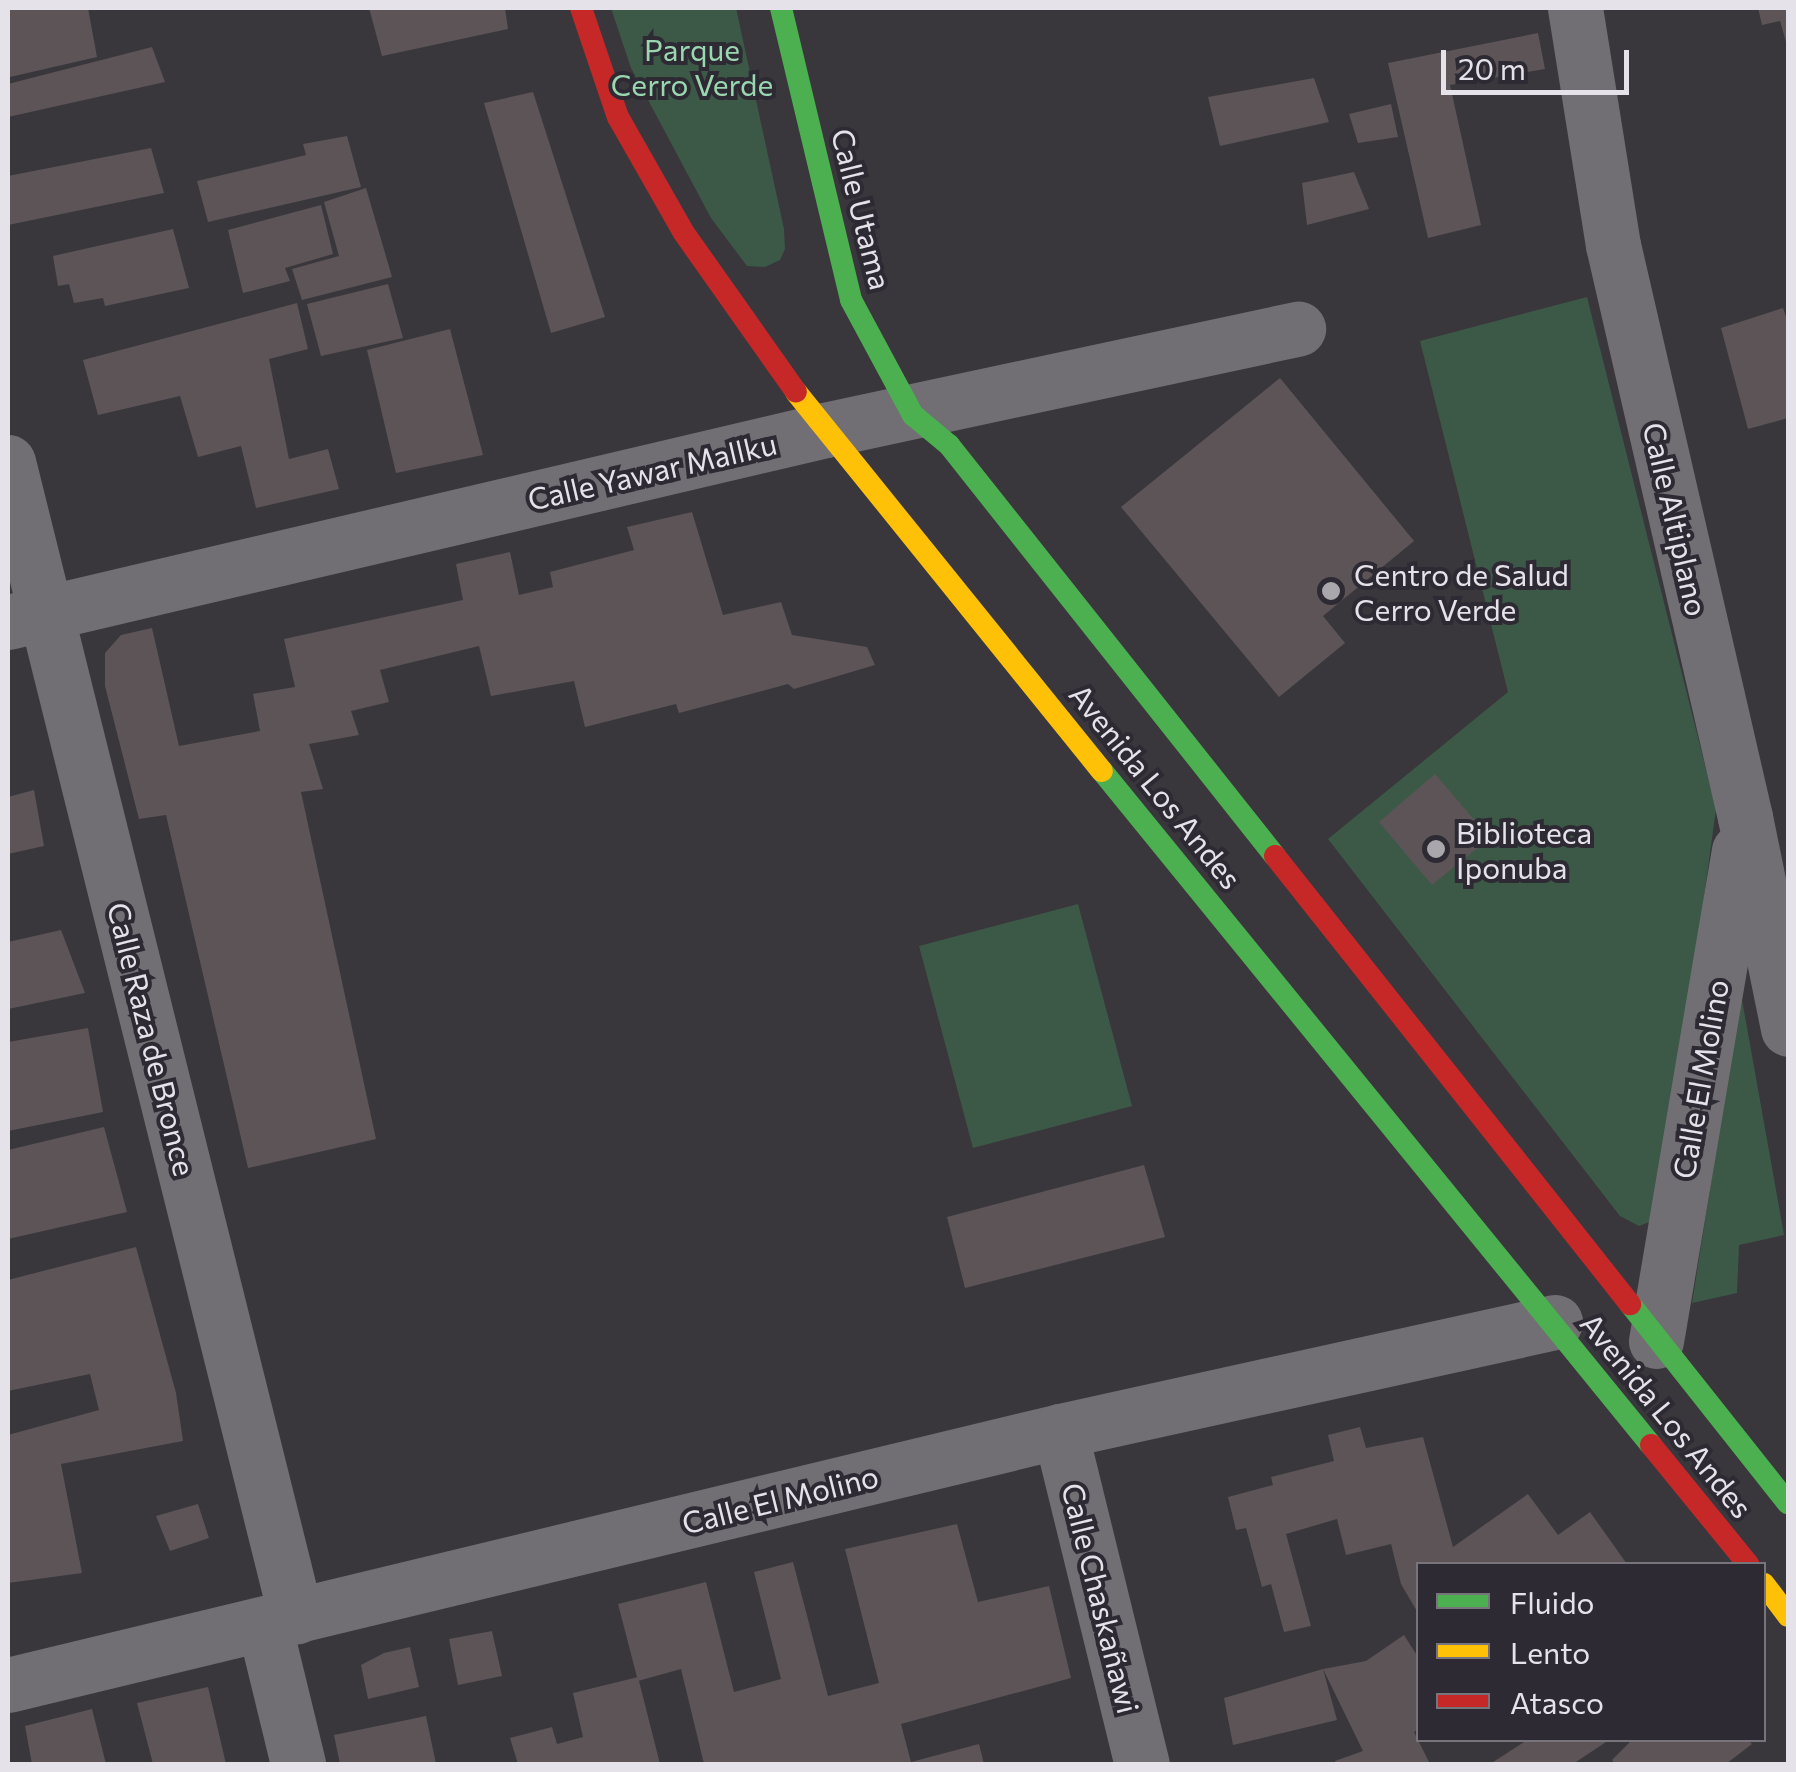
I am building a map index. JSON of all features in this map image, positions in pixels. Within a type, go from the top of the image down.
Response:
[{"type":"street","name":"Avenida Los Andes","points":[[581,8],[618,117],[684,233],[825,430],[1746,1562]]},
{"type":"street","name":"Calle Utama","points":[[781,8],[851,300],[913,414]]},
{"type":"street","name":"Calle Altiplano","points":[[1575,8],[1613,245],[1745,817],[1788,1029]]},
{"type":"street","name":"Calle Yawar Mallku","points":[[27,618],[825,430],[1298,329]]},
{"type":"street","name":"Avenida Los Andes","points":[[913,414],[962,460],[1788,1504]]},
{"type":"street","name":"Calle Raza de Bronce","points":[[8,462],[27,618],[280,1621],[298,1764]]},
{"type":"street","name":"Calle El Molino","points":[[1656,1341],[1745,817]]},
{"type":"street","name":"Calle El Molino","points":[[8,1685],[1060,1431],[1554,1322]]},
{"type":"street","name":"Calle Chaskañawi","points":[[1060,1431],[1142,1764]]},
{"type":"street","points":[[1766,1587],[1788,1616]]},
{"type":"green space","name":"Parque Cerro Verde","points":[[611,8],[736,8],[784,229],[785,249],[780,260],[765,267],[747,266],[711,218],[631,68]]},
{"type":"green space","points":[[1587,297],[1716,809],[1664,1189],[1657,1219],[1639,1226],[1620,1216],[1328,839],[1508,692],[1420,341]]},
{"type":"green space","points":[[1078,904],[1132,1106],[973,1148],[919,946]]},
{"type":"green space","points":[[1741,994],[1784,1235],[1739,1245],[1737,1293],[1692,1303]]},
{"type":"building","points":[[8,8],[88,8],[97,57],[10,77]]},
{"type":"building","points":[[369,8],[505,8],[508,29],[382,56]]},
{"type":"building","points":[[1758,8],[1788,8],[1788,49],[1780,21],[1762,25]]},
{"type":"building","points":[[1538,33],[1545,69],[1450,85],[1481,225],[1428,238],[1388,63]]},
{"type":"building","points":[[152,47],[165,82],[8,117],[8,84]]},
{"type":"building","points":[[1314,78],[1329,122],[1220,146],[1208,97]]},
{"type":"building","points":[[533,92],[605,317],[551,333],[484,103]]},
{"type":"building","points":[[1391,104],[1398,137],[1358,143],[1349,114]]},
{"type":"building","points":[[347,136],[361,187],[208,222],[197,181],[306,155],[303,144]]},
{"type":"building","points":[[151,148],[164,193],[8,225],[8,176]]},
{"type":"building","points":[[1354,172],[1369,209],[1307,225],[1302,183]]},
{"type":"building","points":[[366,188],[392,277],[302,300],[292,269],[339,256],[324,202]]},
{"type":"building","points":[[321,205],[333,254],[285,268],[290,281],[243,293],[228,230]]},
{"type":"building","points":[[173,229],[189,288],[105,306],[103,298],[74,303],[69,284],[58,286],[53,256]]},
{"type":"building","points":[[388,284],[403,338],[321,356],[307,304]]},
{"type":"building","points":[[297,303],[308,349],[269,359],[289,459],[328,449],[339,489],[256,508],[241,446],[198,457],[180,396],[98,415],[83,360]]},
{"type":"building","points":[[1783,308],[1788,323],[1788,418],[1748,429],[1721,328]]},
{"type":"building","points":[[450,329],[483,455],[396,473],[367,350]]},
{"type":"building","name":"Centro de Salud Cerro Verde","points":[[1280,378],[1414,541],[1323,616],[1345,643],[1279,697],[1121,507]]},
{"type":"building","points":[[692,512],[723,615],[781,602],[792,635],[867,647],[875,665],[794,689],[788,684],[679,713],[676,704],[585,727],[574,681],[491,696],[479,646],[380,670],[389,702],[351,711],[359,735],[309,744],[323,789],[301,792],[376,1139],[248,1168],[166,815],[139,819],[105,686],[105,653],[121,635],[152,628],[179,746],[260,731],[253,694],[295,687],[284,639],[463,600],[456,564],[510,552],[519,595],[553,587],[550,572],[634,550],[627,527]]},
{"type":"building","name":"Biblioteca Iponuba","points":[[1435,774],[1490,838],[1432,885],[1379,822]]},
{"type":"building","points":[[34,790],[44,846],[8,854],[8,797]]},
{"type":"building","points":[[61,930],[85,993],[8,1009],[8,942]]},
{"type":"building","points":[[88,1028],[103,1112],[8,1131],[8,1042]]},
{"type":"building","points":[[104,1127],[127,1212],[8,1239],[8,1150]]},
{"type":"building","points":[[1144,1165],[1165,1237],[965,1288],[947,1217]]},
{"type":"building","points":[[136,1247],[176,1393],[183,1441],[61,1464],[82,1573],[8,1583],[8,1435],[99,1410],[90,1374],[8,1391],[8,1280]]},
{"type":"building","points":[[1360,1427],[1366,1448],[1423,1437],[1453,1547],[1528,1494],[1558,1535],[1590,1512],[1626,1562],[1416,1562],[1416,1610],[1401,1584],[1391,1544],[1346,1555],[1337,1519],[1286,1534],[1311,1626],[1284,1632],[1271,1584],[1262,1587],[1246,1528],[1236,1530],[1228,1497],[1273,1485],[1271,1477],[1334,1461],[1328,1435]]},
{"type":"building","points":[[198,1504],[209,1538],[170,1551],[156,1516]]},
{"type":"building","points":[[957,1524],[978,1602],[1049,1586],[1071,1678],[901,1724],[911,1762],[979,1744],[984,1764],[704,1764],[681,1669],[638,1681],[618,1604],[706,1582],[734,1692],[781,1679],[754,1572],[793,1562],[828,1696],[879,1683],[845,1549]]},
{"type":"building","points":[[492,1631],[502,1676],[458,1685],[449,1639]]},
{"type":"building","points":[[1404,1635],[1416,1654],[1414,1732],[1430,1764],[1336,1764],[1335,1761],[1363,1751],[1323,1669],[1366,1661]]},
{"type":"building","points":[[410,1647],[419,1687],[368,1699],[361,1665],[384,1653]]},
{"type":"building","points":[[1323,1669],[1337,1720],[1233,1745],[1224,1698]]},
{"type":"building","points":[[638,1677],[660,1764],[518,1764],[510,1738],[552,1727],[557,1744],[583,1737],[573,1693]]},
{"type":"building","points":[[208,1687],[226,1764],[153,1764],[137,1703]]},
{"type":"building","points":[[92,1709],[106,1764],[32,1764],[25,1726]]},
{"type":"building","points":[[426,1716],[436,1764],[340,1764],[334,1735]]},
{"type":"building","points":[[1524,1742],[1606,1742],[1573,1764],[1490,1764]]},
{"type":"building","points":[[1630,1742],[1752,1744],[1726,1764],[1615,1764],[1612,1760]]},
{"type":"traffic: fast","points":[[781,8],[851,300],[913,415],[949,445],[1275,856]]},
{"type":"traffic: fast","points":[[1102,771],[1651,1445]]},
{"type":"traffic: fast","points":[[1630,1304],[1788,1503]]},
{"type":"traffic: slow","points":[[796,392],[1102,771]]},
{"type":"traffic: slow","points":[[1766,1587],[1788,1616]]},
{"type":"traffic: jam","points":[[581,8],[618,117],[684,233],[796,392]]},
{"type":"traffic: jam","points":[[1275,856],[1630,1304]]},
{"type":"traffic: jam","points":[[1651,1445],[1746,1562]]},
{"type":"place","name":"Centro de Salud Cerro Verde","points":[[1331,591]]},
{"type":"place","name":"Biblioteca Iponuba","points":[[1436,849]]}]
